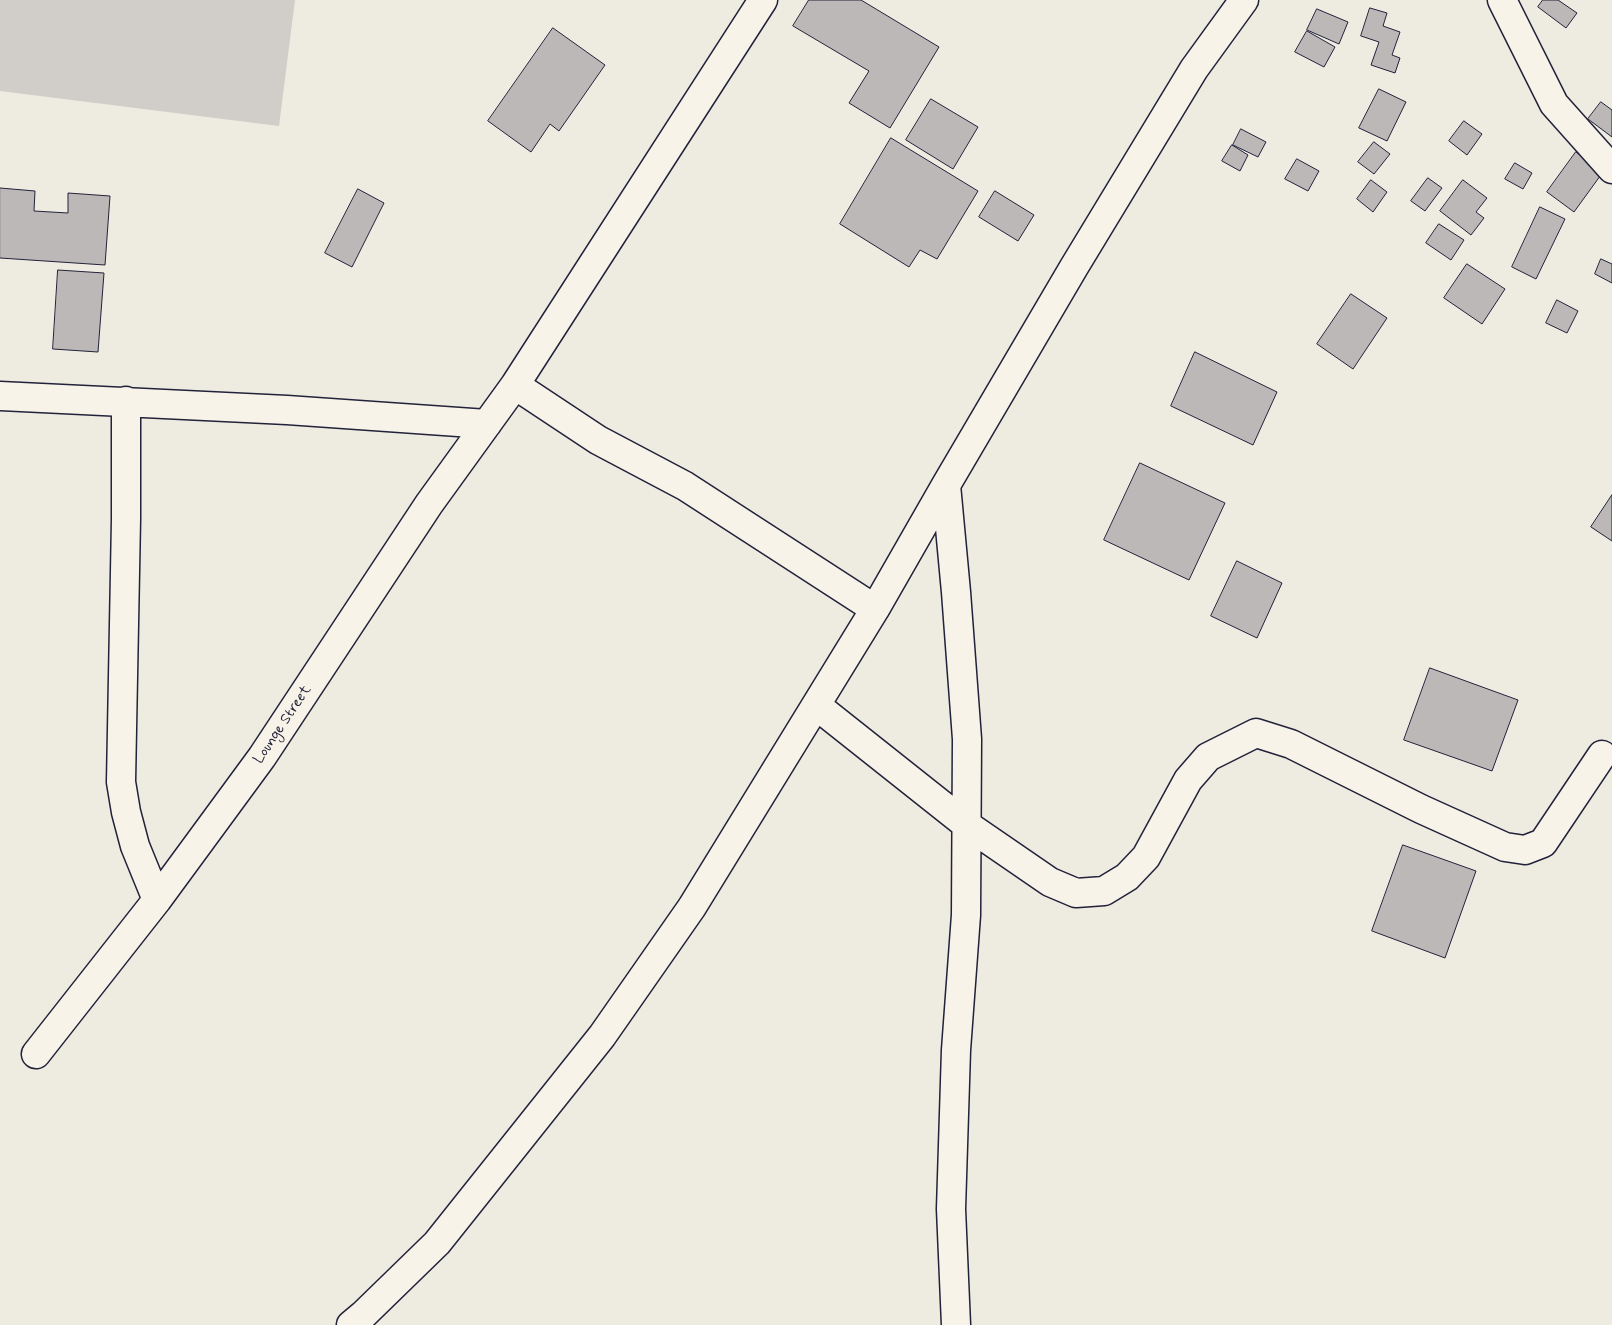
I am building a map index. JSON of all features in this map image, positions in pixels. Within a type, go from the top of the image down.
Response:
[{"type":"street","name":"Lounge Street","points":[[36,1054],[157,900],[262,757],[429,504],[516,386],[763,0]]},
{"type":"street","points":[[351,1325],[364,1315],[437,1244],[602,1036],[692,907],[817,706],[1069,275],[1194,69],[1244,0]]},
{"type":"street","points":[[1502,0],[1554,104],[1612,169]]},
{"type":"street","points":[[516,386],[598,440],[685,486],[875,609]]},
{"type":"street","points":[[0,396],[287,410],[487,424]]},
{"type":"street","points":[[126,401],[126,519],[121,782],[126,812],[135,846],[157,900]]},
{"type":"street","points":[[946,484],[967,739],[966,915],[956,1050],[951,1208],[956,1325]]},
{"type":"street","points":[[817,706],[967,825],[1050,882],[1076,893],[1104,891],[1127,877],[1146,857],[1188,780],[1208,758],[1256,733],[1291,744],[1421,809],[1505,847],[1525,850],[1543,843],[1602,755]]},
{"type":"shaded area","points":[[0,0],[295,0],[279,126],[0,91]]},
{"type":"building","points":[[809,0],[861,0],[939,47],[890,128],[849,103],[869,71],[793,26]]},
{"type":"building","points":[[1543,0],[1558,0],[1577,13],[1566,28],[1538,7]]},
{"type":"building","points":[[1370,8],[1387,13],[1383,26],[1400,32],[1392,55],[1400,58],[1395,73],[1371,65],[1379,42],[1361,36]]},
{"type":"building","points":[[1317,9],[1348,22],[1339,44],[1307,30]]},
{"type":"building","points":[[553,28],[605,65],[559,131],[550,124],[531,152],[488,121]]},
{"type":"building","points":[[1307,31],[1335,47],[1324,67],[1295,52]]},
{"type":"building","points":[[1379,89],[1406,102],[1387,141],[1359,128]]},
{"type":"building","points":[[931,99],[978,127],[953,169],[906,140]]},
{"type":"building","points":[[1601,102],[1612,110],[1612,137],[1588,119]]},
{"type":"building","points":[[1464,121],[1482,134],[1467,155],[1449,141]]},
{"type":"building","points":[[1241,129],[1266,142],[1258,157],[1233,145]]},
{"type":"building","points":[[891,138],[978,191],[937,259],[920,250],[909,267],[840,224]]},
{"type":"building","points":[[1374,142],[1390,154],[1374,174],[1358,162]]},
{"type":"building","points":[[1232,145],[1248,155],[1240,171],[1222,161]]},
{"type":"building","points":[[1576,152],[1603,172],[1574,212],[1547,192]]},
{"type":"building","points":[[1297,159],[1319,171],[1308,191],[1285,179]]},
{"type":"building","points":[[1515,163],[1532,173],[1523,189],[1505,179]]},
{"type":"building","points":[[1428,178],[1442,188],[1425,211],[1411,201]]},
{"type":"building","points":[[1371,180],[1387,192],[1373,212],[1357,199]]},
{"type":"building","points":[[1463,180],[1487,198],[1476,212],[1484,218],[1471,235],[1440,211]]},
{"type":"building","points":[[0,188],[35,191],[34,211],[68,213],[68,193],[110,196],[105,265],[0,258]]},
{"type":"building","points":[[358,189],[384,203],[352,267],[325,253]]},
{"type":"building","points":[[995,191],[1034,215],[1018,241],[979,217]]},
{"type":"building","points":[[1540,207],[1565,219],[1536,279],[1512,267]]},
{"type":"building","points":[[1439,224],[1464,240],[1451,260],[1426,243]]},
{"type":"building","points":[[1601,259],[1612,264],[1612,283],[1595,274]]},
{"type":"building","points":[[1467,264],[1505,289],[1482,324],[1444,298]]},
{"type":"building","points":[[58,270],[104,273],[98,352],[53,349]]},
{"type":"building","points":[[1351,294],[1387,318],[1353,369],[1317,344]]},
{"type":"building","points":[[1557,300],[1578,311],[1567,333],[1546,323]]},
{"type":"building","points":[[1195,352],[1277,392],[1253,445],[1171,406]]},
{"type":"building","points":[[1140,463],[1225,503],[1189,580],[1104,540]]},
{"type":"building","points":[[1612,495],[1612,541],[1591,527]]},
{"type":"building","points":[[1237,561],[1282,583],[1257,638],[1211,616]]},
{"type":"building","points":[[1430,668],[1518,700],[1492,771],[1404,740]]},
{"type":"building","points":[[1403,845],[1476,871],[1445,958],[1372,931]]}]
